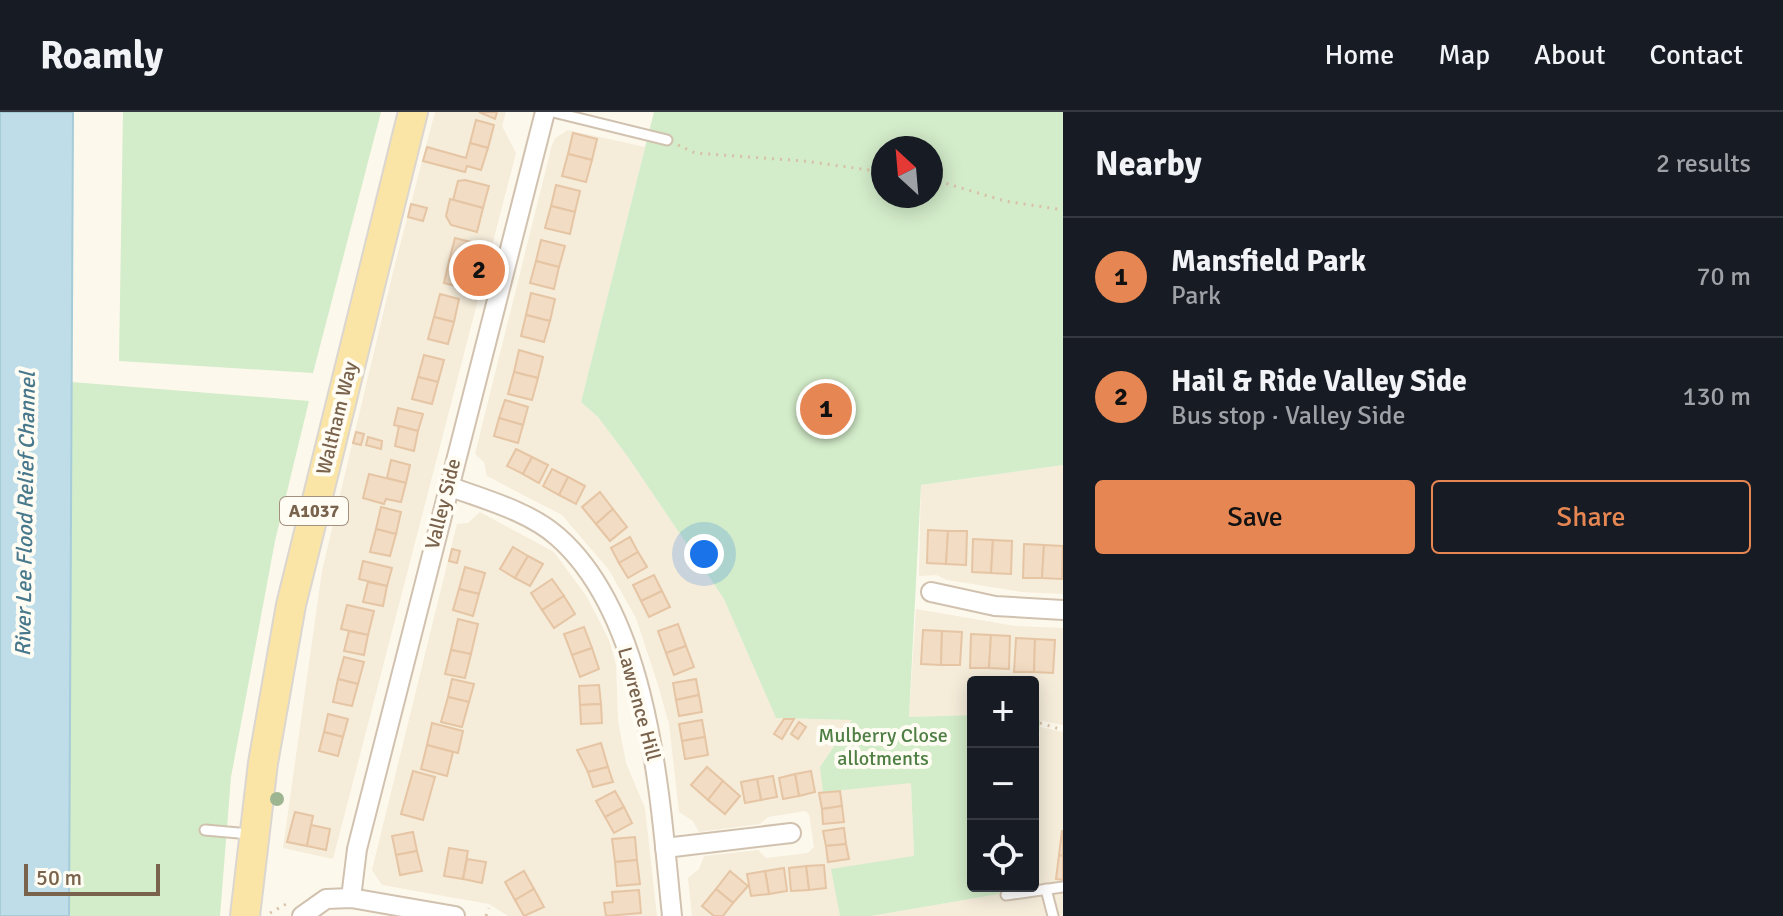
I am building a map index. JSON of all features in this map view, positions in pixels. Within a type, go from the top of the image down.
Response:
[{"type":"main road","name":"Waltham Way","points":[[245,916],[263,763],[291,605],[413,112]]},
{"type":"street","name":"Valley Side","points":[[351,898],[357,849],[545,112]]},
{"type":"street","name":"Lawrence Hill","points":[[448,486],[531,520],[557,536],[600,592],[630,658],[643,705],[654,757],[672,916]]},
{"type":"street","points":[[931,592],[995,606],[1063,610]]},
{"type":"street","points":[[665,848],[791,833]]},
{"type":"street","points":[[302,916],[326,899],[351,898],[391,910],[455,916]]},
{"type":"lane","points":[[553,112],[667,140]]},
{"type":"lane","points":[[205,830],[255,835]]},
{"type":"lane","points":[[1006,895],[1063,887]]},
{"type":"lane","points":[[1046,889],[1053,916]]},
{"type":"path","points":[[667,140],[695,153],[804,161],[871,170]]},
{"type":"path","points":[[943,183],[1005,201],[1063,210]]},
{"type":"path","points":[[1039,724],[1063,730]]},
{"type":"path","points":[[486,916],[489,908]]},
{"type":"shaded area","points":[[435,112],[506,112],[502,126],[516,153],[333,859],[283,848],[322,571],[393,272]]},
{"type":"shaded area","points":[[568,130],[645,147],[581,402],[598,417],[628,457],[724,599],[776,718],[852,720],[820,767],[911,782],[914,857],[832,869],[840,916],[692,916],[688,878],[699,869],[704,856],[758,850],[766,858],[808,853],[814,847],[809,814],[805,811],[768,817],[760,824],[699,832],[693,821],[679,812],[669,724],[658,685],[636,618],[609,570],[562,515],[487,476],[484,462],[475,454],[552,145],[555,138]]},
{"type":"shaded area","points":[[1063,465],[1063,594],[1022,592],[947,580],[936,575],[919,576],[921,485]]},
{"type":"shaded area","points":[[480,512],[554,552],[587,597],[609,640],[616,665],[618,721],[626,763],[645,808],[657,916],[508,916],[489,904],[382,885],[372,870],[457,524],[468,523]]},
{"type":"shaded area","points":[[916,609],[1015,626],[1063,628],[1063,725],[1039,720],[1039,676],[967,676],[967,715],[909,717]]},
{"type":"shaded area","points":[[1040,727],[1063,732],[1063,916],[871,916],[999,892],[1039,892]]},
{"type":"green space","points":[[123,112],[381,112],[313,373],[119,361]]},
{"type":"green space","name":"Mulberry Close allotments","points":[[654,112],[1063,112],[1063,465],[921,485],[909,717],[967,715],[967,892],[999,894],[871,916],[840,916],[831,869],[914,856],[911,783],[823,792],[820,767],[852,720],[776,718],[724,599],[598,417],[581,402]]},
{"type":"green space","points":[[71,382],[309,401],[275,541],[231,777],[220,916],[69,916]]},
{"type":"water","name":"River Lee Flood Relief Channel","points":[[0,112],[73,112],[69,916],[0,916]]},
{"type":"building","points":[[479,112],[497,112],[495,119]]},
{"type":"building","points":[[476,120],[494,125],[488,148],[470,143]]},
{"type":"building","points":[[573,133],[597,139],[592,160],[568,154]]},
{"type":"building","points":[[470,143],[488,148],[481,170],[467,166],[465,172],[423,161],[427,147],[466,158]]},
{"type":"building","points":[[568,154],[592,160],[586,182],[562,176]]},
{"type":"building","points":[[458,181],[489,186],[483,208],[453,200]]},
{"type":"building","points":[[556,185],[580,191],[575,212],[551,206]]},
{"type":"building","points":[[450,199],[483,208],[477,232],[451,225],[446,216]]},
{"type":"building","points":[[411,204],[427,208],[423,221],[408,217]]},
{"type":"building","points":[[551,206],[575,212],[570,234],[545,228]]},
{"type":"building","points":[[455,238],[475,243],[469,265],[449,261]]},
{"type":"building","points":[[541,240],[565,246],[559,267],[536,261]]},
{"type":"building","points":[[449,261],[469,265],[463,288],[444,283]]},
{"type":"building","points":[[536,261],[559,267],[554,289],[530,283]]},
{"type":"building","points":[[531,293],[555,299],[550,321],[526,315]]},
{"type":"building","points":[[440,294],[459,299],[454,322],[434,317]]},
{"type":"building","points":[[526,315],[550,321],[544,342],[521,336]]},
{"type":"building","points":[[434,317],[454,322],[448,344],[428,339]]},
{"type":"building","points":[[519,350],[543,357],[538,378],[514,372]]},
{"type":"building","points":[[424,355],[444,360],[438,382],[418,377]]},
{"type":"building","points":[[514,372],[538,378],[532,400],[508,394]]},
{"type":"building","points":[[418,377],[438,382],[432,404],[412,399]]},
{"type":"building","points":[[505,400],[528,407],[523,425],[499,418]]},
{"type":"building","points":[[398,408],[423,414],[418,431],[394,425]]},
{"type":"building","points":[[499,418],[523,425],[518,443],[494,436]]},
{"type":"building","points":[[399,426],[418,431],[414,451],[395,446]]},
{"type":"building","points":[[356,432],[364,434],[361,445],[353,443]]},
{"type":"building","points":[[368,437],[382,441],[381,449],[366,445]]},
{"type":"building","points":[[516,449],[532,457],[523,474],[507,466]]},
{"type":"building","points":[[532,457],[548,465],[539,483],[523,474]]},
{"type":"building","points":[[391,460],[410,465],[406,483],[387,478]]},
{"type":"building","points":[[552,469],[568,477],[559,495],[543,486]]},
{"type":"building","points":[[369,474],[406,483],[401,502],[386,499],[384,504],[363,498]]},
{"type":"building","points":[[568,477],[585,486],[576,504],[559,495]]},
{"type":"building","points":[[600,492],[613,509],[596,524],[582,507]]},
{"type":"building","points":[[381,507],[401,512],[396,534],[376,529]]},
{"type":"building","points":[[613,509],[627,527],[610,541],[596,524]]},
{"type":"building","points":[[376,529],[396,534],[390,556],[370,552]]},
{"type":"building","points":[[928,530],[948,531],[946,564],[927,563]]},
{"type":"building","points":[[948,531],[967,531],[966,565],[946,564]]},
{"type":"building","points":[[630,537],[638,552],[619,563],[611,548]]},
{"type":"building","points":[[973,539],[993,540],[991,573],[972,572]]},
{"type":"building","points":[[993,540],[1012,541],[1011,574],[991,573]]},
{"type":"building","points":[[1024,544],[1044,545],[1042,578],[1023,578]]},
{"type":"building","points":[[1044,545],[1063,546],[1062,579],[1042,578]]},
{"type":"building","points":[[513,547],[528,556],[515,578],[500,569]]},
{"type":"building","points":[[452,549],[460,551],[457,563],[449,561]]},
{"type":"building","points":[[638,552],[647,567],[628,578],[619,563]]},
{"type":"building","points":[[528,556],[543,564],[530,586],[515,578]]},
{"type":"building","points":[[363,561],[392,568],[387,586],[359,579]]},
{"type":"building","points":[[465,567],[485,573],[479,594],[459,589]]},
{"type":"building","points":[[654,575],[662,591],[641,601],[633,585]]},
{"type":"building","points":[[552,579],[564,596],[542,610],[531,593]]},
{"type":"building","points":[[368,582],[387,586],[383,606],[363,602]]},
{"type":"building","points":[[459,589],[479,594],[473,616],[453,610]]},
{"type":"building","points":[[662,591],[670,607],[649,617],[641,601]]},
{"type":"building","points":[[564,596],[575,614],[554,628],[542,610]]},
{"type":"building","points":[[347,605],[374,611],[368,635],[341,629]]},
{"type":"building","points":[[458,619],[478,624],[471,654],[451,650]]},
{"type":"building","points":[[678,624],[686,646],[666,653],[658,631]]},
{"type":"building","points":[[584,627],[592,648],[572,655],[564,634]]},
{"type":"building","points":[[923,630],[942,631],[941,665],[921,664]]},
{"type":"building","points":[[349,631],[368,635],[364,655],[344,651]]},
{"type":"building","points":[[942,631],[962,632],[960,665],[941,665]]},
{"type":"building","points":[[971,634],[991,635],[989,668],[970,668]]},
{"type":"building","points":[[991,635],[1010,636],[1009,669],[989,668]]},
{"type":"building","points":[[1016,638],[1035,639],[1034,672],[1014,672]]},
{"type":"building","points":[[1035,639],[1055,640],[1053,673],[1034,672]]},
{"type":"building","points":[[686,646],[694,667],[674,675],[666,653]]},
{"type":"building","points":[[592,648],[599,669],[580,677],[572,655]]},
{"type":"building","points":[[451,650],[471,654],[465,678],[445,674]]},
{"type":"building","points":[[344,657],[364,662],[358,684],[338,679]]},
{"type":"building","points":[[338,679],[358,684],[352,706],[333,702]]},
{"type":"building","points":[[452,679],[474,684],[469,702],[448,697]]},
{"type":"building","points":[[696,679],[699,695],[676,700],[673,683]]},
{"type":"building","points":[[599,685],[601,704],[580,705],[579,686]]},
{"type":"building","points":[[699,695],[702,712],[679,716],[676,700]]},
{"type":"building","points":[[448,697],[469,702],[462,727],[441,722]]},
{"type":"building","points":[[601,704],[602,723],[581,724],[580,705]]},
{"type":"building","points":[[328,714],[348,719],[343,737],[324,732]]},
{"type":"building","points":[[784,719],[794,719],[782,739],[774,734]]},
{"type":"building","points":[[702,720],[705,737],[682,741],[679,724]]},
{"type":"building","points":[[799,722],[806,727],[798,739],[791,734]]},
{"type":"building","points":[[432,723],[463,731],[458,753],[427,745]]},
{"type":"building","points":[[324,732],[343,737],[338,756],[319,751]]},
{"type":"building","points":[[705,737],[708,755],[685,759],[682,741]]},
{"type":"building","points":[[601,743],[608,767],[588,772],[577,750]]},
{"type":"building","points":[[427,745],[453,752],[447,776],[421,769]]},
{"type":"building","points":[[608,767],[613,782],[593,787],[588,772]]},
{"type":"building","points":[[707,767],[723,781],[708,800],[691,785]]},
{"type":"building","points":[[413,771],[435,777],[423,820],[401,814]]},
{"type":"building","points":[[811,771],[815,792],[799,796],[795,774]]},
{"type":"building","points":[[795,774],[799,796],[783,799],[779,778]]},
{"type":"building","points":[[773,776],[777,797],[761,800],[757,779]]},
{"type":"building","points":[[757,779],[761,800],[745,803],[741,782]]},
{"type":"building","points":[[723,781],[740,796],[725,814],[708,800]]},
{"type":"building","points":[[615,791],[624,807],[605,817],[596,801]]},
{"type":"building","points":[[840,791],[842,806],[822,809],[819,793]]},
{"type":"building","points":[[842,806],[844,822],[823,824],[822,809]]},
{"type":"building","points":[[624,807],[632,823],[614,833],[605,817]]},
{"type":"building","points":[[295,812],[313,816],[307,846],[287,842]]},
{"type":"building","points":[[311,825],[330,829],[326,850],[307,846]]},
{"type":"building","points":[[844,828],[846,844],[826,846],[823,831]]},
{"type":"building","points":[[1063,831],[1063,856],[1059,855]]},
{"type":"building","points":[[413,832],[417,851],[396,855],[392,836]]},
{"type":"building","points":[[635,837],[637,860],[615,862],[612,839]]},
{"type":"building","points":[[846,844],[849,859],[828,862],[826,846]]},
{"type":"building","points":[[449,848],[468,851],[463,879],[444,876]]},
{"type":"building","points":[[417,851],[422,871],[400,875],[396,855]]},
{"type":"building","points":[[1059,855],[1063,856],[1063,880],[1056,879]]},
{"type":"building","points":[[467,859],[486,862],[482,883],[463,879]]},
{"type":"building","points":[[637,860],[640,884],[617,886],[615,862]]},
{"type":"building","points":[[824,865],[826,888],[809,890],[806,866]]},
{"type":"building","points":[[806,866],[809,890],[791,891],[789,868]]},
{"type":"building","points":[[784,868],[787,891],[769,894],[765,871]]},
{"type":"building","points":[[524,871],[534,889],[515,900],[505,882]]},
{"type":"building","points":[[730,871],[748,886],[733,903],[716,889]]},
{"type":"building","points":[[765,871],[769,894],[751,896],[747,874]]},
{"type":"building","points":[[534,889],[544,907],[524,916],[515,900]]},
{"type":"building","points":[[716,889],[733,903],[723,916],[714,916],[702,906]]},
{"type":"building","points":[[639,890],[641,913],[606,916],[604,903],[613,902],[612,892]]},
{"type":"place","name":"Hail & Ride Valley Side","points":[[479,270]]},
{"type":"place","name":"Mansfield Park","points":[[826,409]]}]
